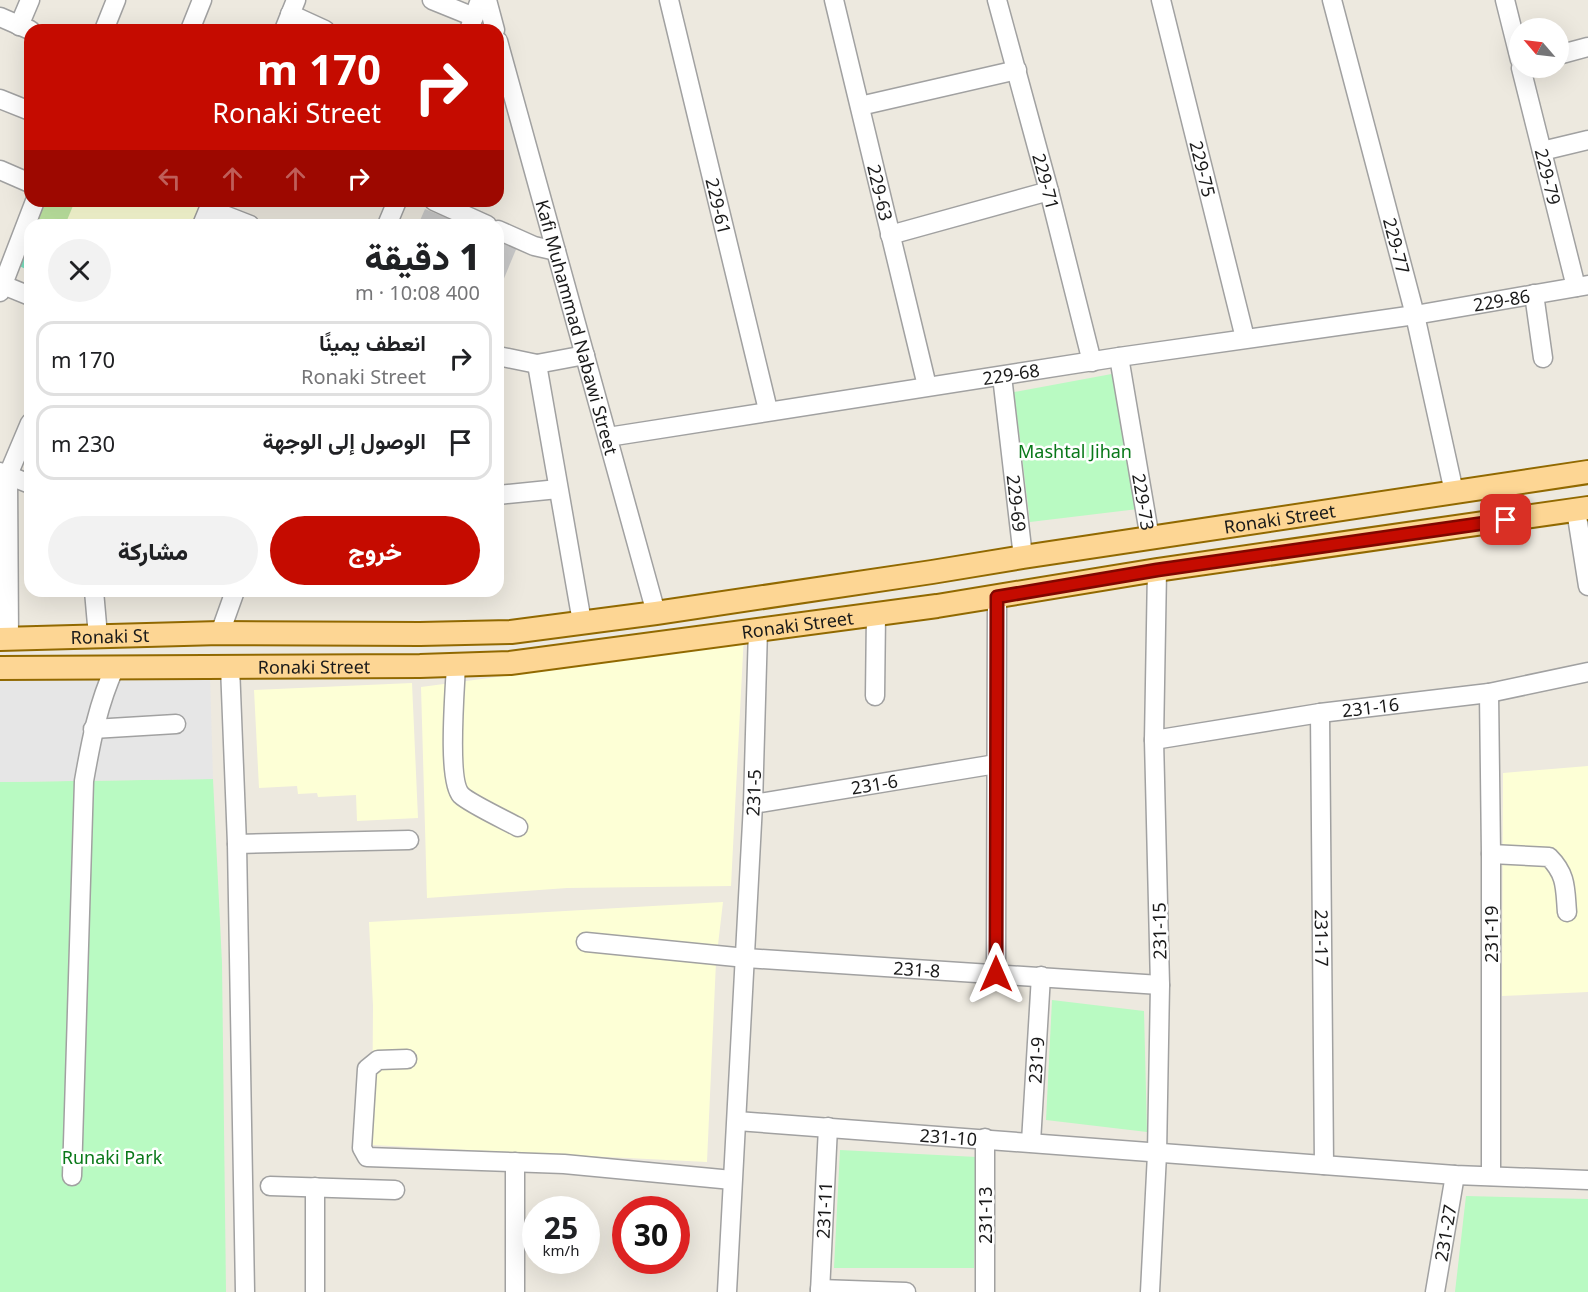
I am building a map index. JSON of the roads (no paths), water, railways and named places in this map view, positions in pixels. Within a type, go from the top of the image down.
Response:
[{"type":"main road","name":"Ronaki Street","points":[[220,633],[511,632],[921,574],[1588,472]]},
{"type":"main road","name":"Ronaki Street","points":[[0,668],[420,666],[510,663],[997,597],[1157,570],[1582,509]]},
{"type":"main road","name":"Ronaki St","points":[[4,639],[220,633]]},
{"type":"main road","points":[[420,634],[420,666]]},
{"type":"street","points":[[26,24],[30,0]]},
{"type":"street","points":[[107,24],[116,0]]},
{"type":"street","points":[[192,24],[202,0]]},
{"type":"street","points":[[432,0],[472,24],[480,0]]},
{"type":"street","points":[[487,0],[493,24]]},
{"type":"street","name":"229-61","points":[[669,0],[768,410]]},
{"type":"street","name":"229-63","points":[[834,0],[927,386]]},
{"type":"street","name":"229-71","points":[[997,0],[1049,190],[1092,362]]},
{"type":"street","name":"229-75","points":[[1161,0],[1245,338]]},
{"type":"street","name":"229-77","points":[[1332,0],[1415,315],[1454,492]]},
{"type":"street","points":[[1505,0],[1510,18]]},
{"type":"street","points":[[290,15],[311,24]]},
{"type":"street","points":[[0,17],[24,28]]},
{"type":"street","points":[[1569,52],[1588,47]]},
{"type":"street","name":"Kafi Muhammad Nabawi Street","points":[[504,62],[656,613]]},
{"type":"street","points":[[860,106],[1017,70]]},
{"type":"street","name":"229-79","points":[[1524,78],[1542,151],[1582,286]]},
{"type":"street","points":[[0,99],[24,109]]},
{"type":"street","points":[[1542,151],[1588,140]]},
{"type":"street","points":[[0,170],[24,180]]},
{"type":"street","points":[[890,235],[1049,190]]},
{"type":"street","points":[[447,207],[474,219]]},
{"type":"street","points":[[208,212],[231,219]]},
{"type":"street","points":[[24,219],[8,246],[2,288],[24,294]]},
{"type":"street","points":[[504,233],[534,246],[556,251]]},
{"type":"street","name":"229-86","points":[[1415,315],[1582,286]]},
{"type":"street","points":[[1534,294],[1543,358]]},
{"type":"street","name":"229-68","points":[[608,437],[768,410],[1245,338],[1415,315]]},
{"type":"street","points":[[504,357],[537,364],[585,355]]},
{"type":"street","name":"229-73","points":[[1119,357],[1150,539]]},
{"type":"street","points":[[537,364],[582,622]]},
{"type":"street","name":"229-69","points":[[1002,376],[1023,557]]},
{"type":"street","points":[[4,639],[4,473],[24,435]]},
{"type":"street","points":[[4,473],[24,481]]},
{"type":"street","points":[[504,494],[558,489]]},
{"type":"street","points":[[1582,509],[1588,586]]},
{"type":"street","name":"231-15","points":[[1150,1292],[1157,1154],[1160,985],[1154,740],[1157,570]]},
{"type":"street","points":[[95,597],[98,636]]},
{"type":"street","points":[[220,633],[233,597]]},
{"type":"street","points":[[996,974],[997,597]]},
{"type":"street","points":[[875,696],[876,614]]},
{"type":"street","name":"231-5","points":[[727,1292],[746,958],[758,629]]},
{"type":"street","points":[[456,665],[453,758],[456,786],[462,796],[518,827]]},
{"type":"street","points":[[230,666],[237,844],[245,1292]]},
{"type":"street","points":[[72,1176],[84,781],[93,729],[104,691],[115,667]]},
{"type":"street","name":"231-16","points":[[1154,740],[1320,712],[1489,693],[1588,672]]},
{"type":"street","name":"231-19","points":[[1489,693],[1491,1176]]},
{"type":"street","name":"231-17","points":[[1320,712],[1324,1165]]},
{"type":"street","points":[[93,729],[176,724]]},
{"type":"street","name":"231-6","points":[[753,804],[996,764]]},
{"type":"street","points":[[237,844],[409,840]]},
{"type":"street","points":[[1491,854],[1549,857],[1559,867],[1564,884],[1567,912]]},
{"type":"street","name":"231-8","points":[[586,942],[746,958],[1160,985]]},
{"type":"street","name":"231-9","points":[[1031,1142],[1041,976]]},
{"type":"street","points":[[407,1059],[378,1060],[367,1069],[362,1148],[367,1157],[564,1164],[732,1180]]},
{"type":"street","name":"231-10","points":[[737,1121],[1455,1175],[1588,1180]]},
{"type":"street","name":"231-11","points":[[820,1290],[828,1127]]},
{"type":"street","name":"231-13","points":[[985,1138],[985,1292]]},
{"type":"street","points":[[515,1162],[515,1292]]},
{"type":"street","name":"231-27","points":[[1435,1292],[1455,1175]]},
{"type":"street","points":[[270,1186],[395,1190]]},
{"type":"street","points":[[315,1187],[315,1292]]},
{"type":"street","points":[[820,1290],[906,1292]]},
{"type":"park label","name":"Mashtal Jihan","points":[[1075,451]]},
{"type":"park label","name":"Runaki Park","points":[[112,1157]]}]
